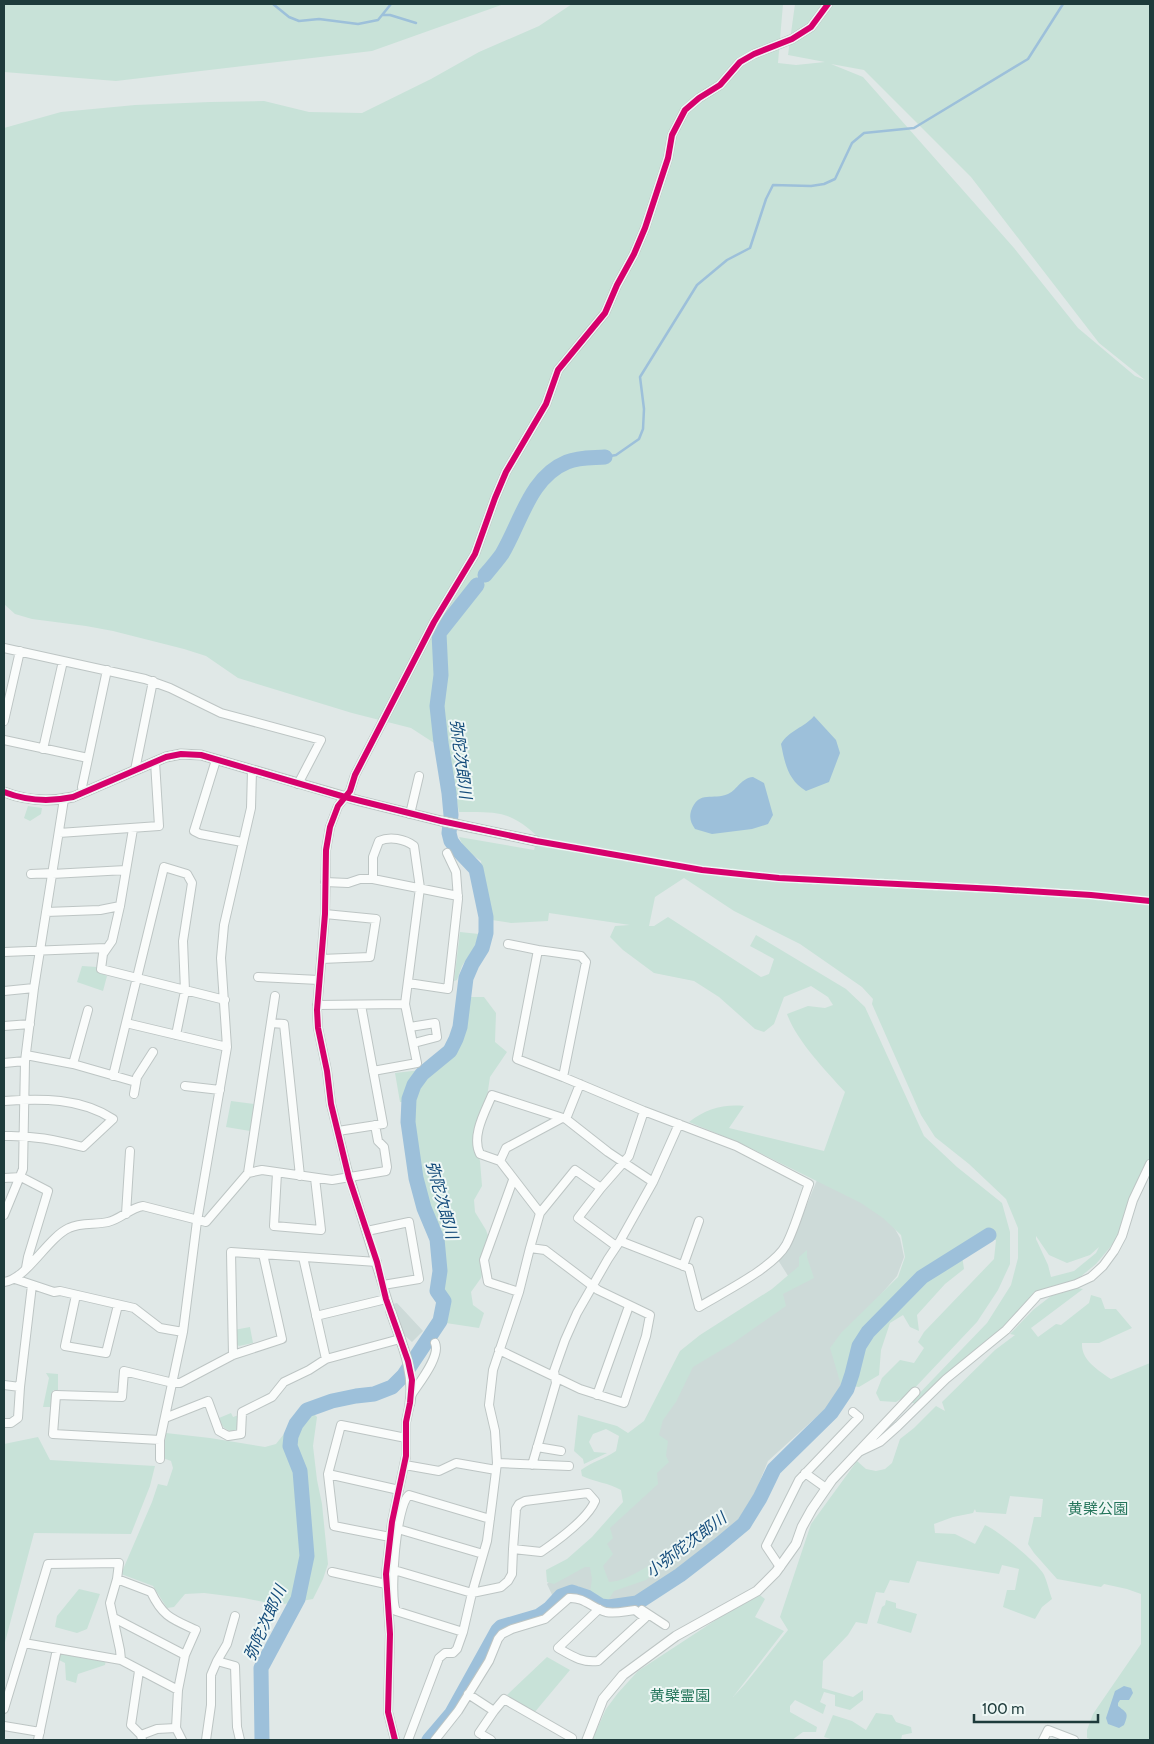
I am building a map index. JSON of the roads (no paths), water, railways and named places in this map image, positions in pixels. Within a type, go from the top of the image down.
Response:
[{"type":"street","points":[[395,1740],[388,1712],[390,1634],[386,1584],[390,1537],[405,1464],[406,1422],[411,1398],[412,1380],[404,1349],[386,1299],[367,1231],[349,1178],[331,1104],[328,1071],[318,1028],[317,1005],[325,914],[326,850],[330,827],[338,806],[350,791],[355,775],[434,622],[475,554],[494,498],[506,472],[546,404],[558,370],[605,313],[645,228],[663,173],[672,135],[685,110],[699,98],[720,85],[740,62],[754,54],[792,40],[811,27],[828,4]]},
{"type":"street","points":[[4,648],[153,681],[221,713],[321,740],[298,784]]},
{"type":"street","points":[[4,720],[20,651]]},
{"type":"street","points":[[44,749],[63,661]]},
{"type":"street","points":[[84,792],[82,787],[107,670]]},
{"type":"street","points":[[135,770],[153,681]]},
{"type":"street","points":[[4,740],[88,758]]},
{"type":"street","points":[[4,792],[36,800],[64,798],[84,792],[174,755],[190,754],[410,814],[536,841]]},
{"type":"street","points":[[216,760],[194,831],[200,834],[242,842]]},
{"type":"street","points":[[59,833],[159,826],[155,762]]},
{"type":"street","points":[[160,1460],[160,1440],[183,1332],[197,1221],[227,1047],[221,958],[224,925],[251,808],[252,770]]},
{"type":"street","points":[[410,814],[419,776]]},
{"type":"street","points":[[4,1215],[21,1178],[23,1169],[25,1058],[64,798]]},
{"type":"street","points":[[133,829],[120,906],[112,940],[103,954],[101,969],[225,1000]]},
{"type":"street","points":[[373,880],[374,857],[379,841],[386,838],[408,842],[414,846],[420,888],[405,1004],[417,1063],[373,1071]]},
{"type":"street","points":[[408,984],[448,989],[458,896],[456,872],[447,853]]},
{"type":"street","points":[[113,1076],[164,867],[187,874],[192,883],[182,941],[185,990],[176,1036]]},
{"type":"street","points":[[31,874],[126,870]]},
{"type":"street","points":[[325,882],[348,883],[360,879],[373,880],[458,896]]},
{"type":"street","points":[[46,912],[100,910],[120,906]]},
{"type":"street","points":[[321,959],[370,956],[376,919],[325,914]]},
{"type":"street","points":[[508,944],[581,956],[586,962],[563,1077]]},
{"type":"street","points":[[4,952],[106,948]]},
{"type":"street","points":[[538,950],[517,1059],[736,1146],[809,1184],[786,1245],[762,1268],[699,1307],[689,1268],[618,1244],[578,1218],[629,1156],[644,1111]]},
{"type":"street","points":[[258,977],[319,980]]},
{"type":"street","points":[[4,991],[34,988]]},
{"type":"street","points":[[4,1282],[14,1279],[61,1233],[71,1227],[110,1222],[135,1207],[143,1206],[197,1221],[206,1222],[213,1216],[248,1173],[275,996]]},
{"type":"street","points":[[338,1131],[383,1124],[361,1004]]},
{"type":"street","points":[[317,1005],[405,1004]]},
{"type":"street","points":[[73,1064],[88,1010]]},
{"type":"street","points":[[126,1023],[227,1047]]},
{"type":"street","points":[[272,1023],[284,1024],[300,1176]]},
{"type":"street","points":[[410,1027],[435,1023],[438,1037],[414,1043]]},
{"type":"street","points":[[4,1026],[30,1024]]},
{"type":"street","points":[[134,1094],[137,1077],[153,1052]]},
{"type":"street","points":[[4,1063],[25,1058],[73,1064],[136,1082]]},
{"type":"street","points":[[500,1162],[506,1148],[564,1118],[580,1084]]},
{"type":"street","points":[[185,1086],[220,1090]]},
{"type":"street","points":[[540,1213],[500,1162],[480,1154],[478,1134],[492,1095],[564,1118],[586,1136],[653,1182]]},
{"type":"street","points":[[4,1100],[32,1098],[78,1104],[98,1110],[112,1119],[82,1147],[53,1139],[24,1135],[4,1136]]},
{"type":"street","points":[[532,1465],[556,1383],[554,1371],[564,1340],[592,1285],[653,1182],[679,1124]]},
{"type":"street","points":[[248,1173],[262,1170],[332,1180],[386,1171],[384,1147],[378,1141],[375,1125]]},
{"type":"street","points":[[126,1214],[130,1151]]},
{"type":"street","points":[[857,1452],[880,1442],[946,1379],[1006,1330],[1038,1295],[1076,1284],[1092,1276],[1103,1266],[1114,1252],[1122,1236],[1134,1200],[1150,1164]]},
{"type":"street","points":[[408,1740],[439,1658],[445,1653],[452,1654],[457,1650],[464,1632],[490,1519],[497,1467],[495,1431],[489,1405],[493,1370],[519,1292],[540,1213],[575,1170],[601,1188]]},
{"type":"street","points":[[277,1172],[274,1226],[322,1230],[315,1178]]},
{"type":"street","points":[[4,1178],[21,1178],[48,1191],[26,1268]]},
{"type":"street","points":[[513,1180],[484,1260],[488,1282],[519,1292]]},
{"type":"street","points":[[683,1266],[699,1221]]},
{"type":"street","points":[[367,1231],[409,1222],[419,1279],[383,1285]]},
{"type":"street","points":[[499,1350],[580,1389],[624,1403],[646,1336],[650,1315],[629,1306],[592,1285],[545,1250],[530,1248]]},
{"type":"street","points":[[233,1355],[232,1252],[376,1262]]},
{"type":"street","points":[[160,1440],[53,1434],[56,1395],[122,1397],[124,1371],[180,1383],[233,1355],[282,1339],[263,1254]]},
{"type":"street","points":[[303,1257],[326,1359]]},
{"type":"street","points":[[14,1279],[54,1292],[60,1291],[134,1308],[160,1328],[183,1332]]},
{"type":"street","points":[[4,1423],[18,1418],[32,1285]]},
{"type":"street","points":[[76,1295],[66,1346],[106,1353],[118,1305]]},
{"type":"street","points":[[316,1316],[386,1299]]},
{"type":"street","points":[[598,1395],[629,1306]]},
{"type":"street","points":[[165,1418],[208,1401],[219,1431],[228,1436],[241,1434],[242,1412],[272,1397],[284,1382],[326,1359],[400,1339]]},
{"type":"street","points":[[411,1398],[435,1355],[437,1347],[435,1343]]},
{"type":"street","points":[[4,1385],[20,1387]]},
{"type":"street","points":[[587,1740],[603,1699],[623,1675],[676,1636],[757,1591],[764,1585],[780,1567],[796,1544],[812,1509],[826,1488],[857,1452],[915,1392]]},
{"type":"street","points":[[780,1567],[766,1546],[799,1480],[859,1417],[853,1412]]},
{"type":"street","points":[[390,1537],[334,1526],[328,1474],[341,1425],[406,1438]]},
{"type":"street","points":[[537,1448],[561,1451]]},
{"type":"street","points":[[405,1464],[439,1471],[456,1463],[497,1467],[532,1465],[569,1466]]},
{"type":"street","points":[[805,1473],[826,1488]]},
{"type":"street","points":[[328,1474],[399,1490]]},
{"type":"street","points":[[394,1570],[472,1593],[501,1587],[512,1574],[513,1549],[516,1509],[519,1504],[525,1501],[588,1493],[593,1497],[594,1501],[591,1509],[559,1540],[549,1547],[541,1552],[513,1549]]},
{"type":"street","points":[[464,1632],[396,1611],[394,1606],[394,1570],[398,1529],[405,1498],[410,1495],[490,1519]]},
{"type":"street","points":[[398,1529],[483,1554]]},
{"type":"street","points":[[4,1709],[48,1564],[119,1563],[117,1579],[110,1603],[120,1650],[120,1660]]},
{"type":"street","points":[[332,1572],[386,1584]]},
{"type":"street","points":[[117,1579],[151,1592],[162,1612],[196,1630],[185,1655],[178,1690],[176,1728],[182,1740]]},
{"type":"street","points":[[435,1740],[458,1711],[489,1661],[502,1634],[545,1619],[569,1598],[576,1598],[608,1612],[620,1612],[639,1608],[665,1625]]},
{"type":"street","points":[[599,1609],[558,1648],[575,1658],[588,1662],[598,1661],[645,1618],[635,1610]]},
{"type":"street","points":[[206,1740],[212,1705],[211,1675],[227,1644],[235,1616]]},
{"type":"street","points":[[114,1618],[185,1655]]},
{"type":"street","points":[[24,1643],[120,1660],[178,1690]]},
{"type":"street","points":[[4,1726],[39,1736],[57,1649]]},
{"type":"street","points":[[217,1661],[235,1666],[237,1727],[240,1740]]},
{"type":"street","points":[[139,1671],[131,1725],[141,1737],[157,1730],[176,1728]]},
{"type":"street","points":[[468,1694],[494,1711]]},
{"type":"street","points":[[491,1740],[478,1733],[504,1699],[572,1738]]},
{"type":"street","points":[[1043,1740],[1048,1730],[1074,1740]]},
{"type":"water","points":[[814,716],[836,740],[840,753],[829,782],[806,791],[791,777],[781,744],[788,735]]},
{"type":"water","points":[[753,777],[764,783],[773,815],[768,824],[752,829],[712,834],[695,829],[692,825],[690,814],[698,800],[728,794],[745,779]]},
{"type":"water","points":[[1124,1686],[1131,1688],[1133,1693],[1129,1700],[1120,1700],[1118,1703],[1118,1706],[1127,1716],[1124,1725],[1119,1728],[1108,1724],[1106,1718],[1115,1691]]},
{"type":"waterway","points":[[273,4],[289,17],[299,21],[319,19],[358,24],[378,20],[391,4]]},
{"type":"waterway","points":[[605,457],[616,455],[639,439],[643,429],[644,409],[640,377],[697,285],[727,260],[750,248],[766,199],[773,185],[811,186],[824,184],[835,179],[852,143],[864,133],[914,128],[1028,59],[1063,4]]},
{"type":"waterway","points":[[383,15],[390,15],[416,23]]},
{"type":"waterway","name":"弥陀次郎川","points":[[485,575],[502,554],[535,489],[544,478],[554,469],[572,460],[605,457]]},
{"type":"waterway","name":"弥陀次郎川","points":[[262,1740],[261,1668],[298,1599],[307,1556],[300,1471],[290,1446],[291,1436],[296,1424],[307,1410],[332,1401],[374,1394],[392,1387],[404,1375],[440,1321],[444,1301],[437,1291],[440,1271],[437,1239],[424,1208],[416,1178],[408,1122],[409,1099],[414,1085],[422,1074],[450,1051],[456,1039],[460,1027],[466,978],[482,948],[486,933],[486,917],[476,869],[456,848],[451,841],[449,833],[451,815],[449,793],[437,706],[441,675],[439,633],[477,585]]},
{"type":"waterway","name":"小弥陀次郎川","points":[[429,1740],[452,1713],[501,1627],[539,1616],[549,1609],[561,1596],[572,1592],[587,1597],[601,1606],[609,1607],[637,1603],[680,1575],[744,1524],[760,1498],[774,1469],[831,1413],[847,1389],[859,1346],[868,1332],[922,1277],[989,1235]]},
{"type":"tunnel","points":[[536,841],[702,870],[779,878],[996,889],[1150,901]]},
{"type":"park label","name":"黄檗公園","points":[[1098,1509]]},
{"type":"park label","name":"黄檗霊園","points":[[680,1696]]}]
